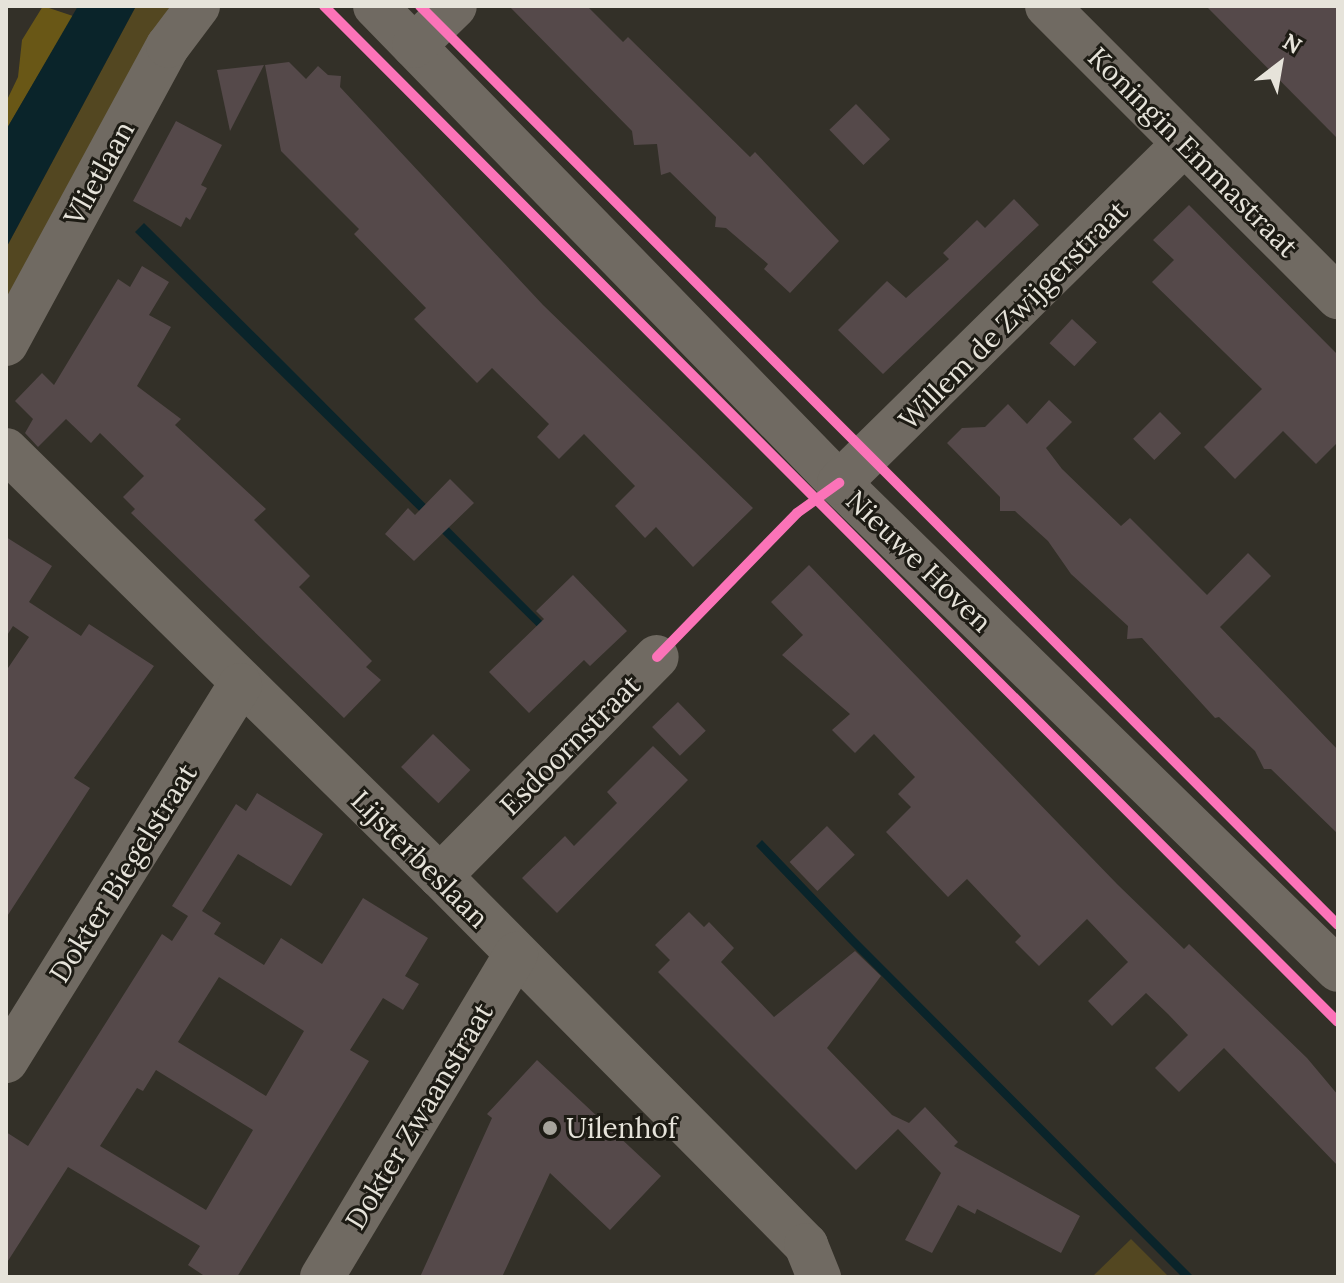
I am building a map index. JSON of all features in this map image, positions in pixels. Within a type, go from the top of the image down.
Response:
[{"type":"street","name":"Vlietlaan","points":[[6,344],[168,46],[198,6]]},
{"type":"street","name":"Nieuwe Hoven","points":[[375,6],[839,483],[1332,953]]},
{"type":"street","points":[[414,46],[455,6]]},
{"type":"street","name":"Koningin Emmastraat","points":[[1047,6],[1338,297]]},
{"type":"street","name":"Willem de Zwijgerstraat","points":[[839,483],[1184,144]]},
{"type":"street","name":"Lijsterbeslaan","points":[[6,450],[240,685],[440,876],[806,1245],[819,1277]]},
{"type":"street","name":"Esdoornstraat","points":[[440,876],[657,657]]},
{"type":"street","name":"Dokter Biegelstraat","points":[[6,1061],[240,685]]},
{"type":"street","name":"Dokter Zwaanstraat","points":[[322,1277],[516,954]]},
{"type":"shaded area","points":[[43,6],[73,16],[6,130],[6,102],[18,77],[22,40]]},
{"type":"shaded area","points":[[136,6],[174,6],[6,307],[6,248]]},
{"type":"shaded area","points":[[1131,1239],[1169,1277],[1092,1277]]},
{"type":"water","points":[[78,6],[136,6],[6,248],[6,130]]},
{"type":"water","points":[[144,223],[566,645],[561,650],[135,232]]},
{"type":"water","points":[[762,840],[1194,1277],[1182,1277],[848,942],[756,846]]},
{"type":"building","points":[[509,6],[587,6],[623,42],[628,37],[750,157],[755,152],[839,241],[790,293],[764,269],[768,264],[726,228],[715,227],[716,217],[670,172],[661,175],[657,144],[634,145],[632,131]]},
{"type":"building","points":[[1206,6],[1338,6],[1338,139]]},
{"type":"building","points":[[289,62],[306,79],[318,66],[328,75],[341,76],[340,87],[543,305],[753,508],[693,567],[656,527],[645,538],[615,506],[635,486],[584,434],[559,459],[537,437],[549,424],[492,368],[477,383],[414,319],[426,308],[354,234],[359,229],[281,151],[265,65]]},
{"type":"building","points":[[264,65],[230,131],[217,70]]},
{"type":"building","points":[[856,104],[890,139],[863,165],[829,130]]},
{"type":"building","points":[[176,121],[222,145],[201,185],[207,188],[190,220],[186,217],[181,227],[133,201]]},
{"type":"building","points":[[1014,199],[1039,225],[883,374],[838,330],[887,281],[906,298],[949,259],[943,253],[977,220],[985,228]]},
{"type":"building","points":[[1189,205],[1338,355],[1338,442],[1316,464],[1283,431],[1235,479],[1204,447],[1262,389],[1152,282],[1174,260],[1153,240]]},
{"type":"building","points":[[142,266],[169,282],[149,315],[171,327],[137,386],[181,419],[175,425],[266,509],[254,520],[310,576],[299,587],[372,661],[366,667],[381,680],[344,718],[131,513],[135,509],[123,497],[144,476],[100,433],[91,443],[66,419],[38,447],[25,433],[33,419],[15,401],[42,373],[54,385],[118,279],[130,287]]},
{"type":"building","points":[[1072,319],[1097,342],[1074,366],[1049,343]]},
{"type":"building","points":[[1049,400],[1072,422],[1046,448],[1062,469],[1121,526],[1130,518],[1207,595],[1248,553],[1271,576],[1220,627],[1338,750],[1338,834],[1271,769],[1264,769],[1255,751],[1219,717],[1215,718],[1142,638],[1127,639],[1128,626],[1071,574],[1048,541],[1015,511],[1000,511],[1000,497],[947,443],[962,428],[985,427],[1008,404],[1027,424]]},
{"type":"building","points":[[1160,412],[1181,433],[1154,460],[1133,439]]},
{"type":"building","points":[[450,479],[474,503],[414,561],[385,534],[408,508],[415,515]]},
{"type":"building","points":[[6,537],[52,566],[29,602],[81,636],[89,624],[154,666],[74,778],[90,788],[6,918],[6,671],[29,637],[13,626],[6,637]]},
{"type":"building","points":[[809,565],[1117,884],[1184,949],[1189,944],[1307,1058],[1338,1095],[1338,1166],[1224,1048],[1179,1092],[1155,1068],[1188,1035],[1168,1014],[1146,993],[1112,1026],[1088,1001],[1128,962],[1087,919],[1039,966],[1015,942],[1021,936],[967,879],[948,897],[886,832],[911,807],[898,794],[915,777],[874,734],[855,753],[832,730],[850,714],[782,655],[803,635],[771,602]]},
{"type":"building","points":[[573,575],[627,631],[590,666],[584,660],[529,713],[489,672],[544,619],[536,611]]},
{"type":"building","points":[[678,702],[706,731],[680,756],[652,727]]},
{"type":"building","points":[[433,734],[470,770],[438,803],[401,767]]},
{"type":"building","points":[[653,746],[688,780],[557,913],[522,878],[565,836],[574,846],[617,803],[607,792]]},
{"type":"building","points":[[257,793],[323,834],[291,886],[238,854],[202,911],[221,923],[214,934],[264,965],[281,938],[322,964],[363,898],[428,938],[405,976],[419,984],[403,1010],[383,998],[350,1050],[369,1061],[237,1277],[206,1277],[188,1265],[200,1246],[68,1167],[6,1264],[6,1132],[28,1146],[162,934],[172,941],[188,916],[172,906],[236,804],[246,811]],"holes":[[[219,977],[304,1031],[266,1096],[178,1042]],[[156,1070],[253,1130],[206,1210],[100,1146],[137,1088],[143,1091]]]},
{"type":"building","points":[[827,826],[855,855],[817,891],[790,862]]},
{"type":"building","points":[[689,912],[704,927],[709,922],[734,948],[721,962],[774,1017],[855,951],[881,976],[827,1048],[892,1115],[909,1123],[925,1107],[958,1142],[954,1146],[1080,1216],[1061,1253],[977,1209],[975,1214],[958,1205],[932,1253],[905,1240],[941,1173],[898,1129],[856,1170],[658,972],[670,960],[655,945]]},
{"type":"building","points":[[537,1060],[661,1176],[610,1230],[550,1173],[502,1277],[420,1277],[492,1118],[487,1114]]},
{"type":"cycle path","points":[[324,6],[1338,1022]]},
{"type":"cycle path","points":[[420,6],[1338,925]]},
{"type":"cycle path","points":[[657,657],[797,513],[839,483]]},
{"type":"place","name":"Uilenhof","points":[[550,1128]]}]
